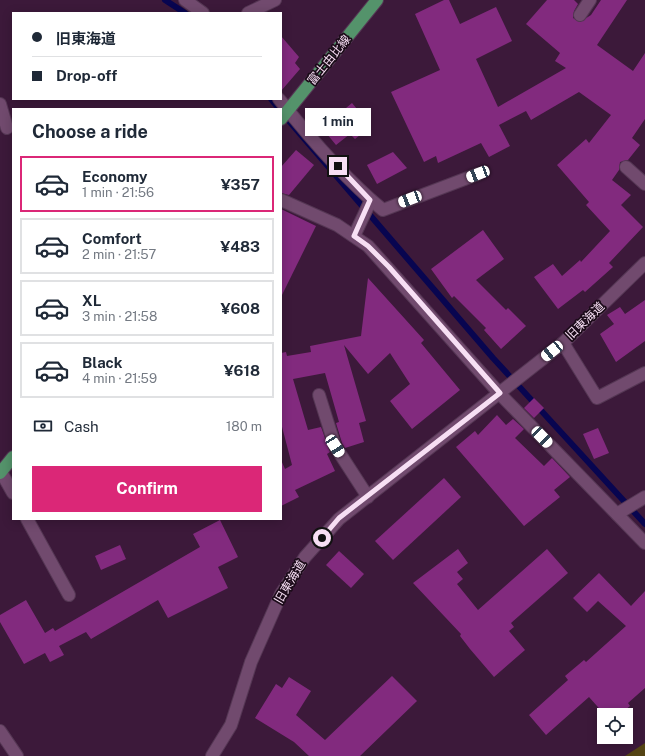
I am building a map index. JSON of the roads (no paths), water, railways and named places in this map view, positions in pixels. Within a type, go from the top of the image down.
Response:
[{"type":"main road","name":"富士由比線","points":[[284,115],[378,0]]},
{"type":"main road","points":[[1,473],[12,458]]},
{"type":"street","points":[[185,0],[202,12]]},
{"type":"street","points":[[250,12],[275,0]]},
{"type":"street","points":[[580,15],[590,0]]},
{"type":"street","points":[[0,104],[7,128]]},
{"type":"street","points":[[284,115],[316,144],[370,200],[383,210],[478,174]]},
{"type":"street","points":[[626,167],[645,184]]},
{"type":"street","points":[[282,200],[337,225],[357,230],[368,246],[645,543]]},
{"type":"street","points":[[357,230],[370,200]]},
{"type":"street","name":"旧東海道","points":[[212,756],[231,725],[251,662],[281,594],[305,557],[339,518],[522,376],[563,342],[645,263]]},
{"type":"street","points":[[563,342],[597,398],[645,373]]},
{"type":"street","points":[[319,395],[335,446],[368,497]]},
{"type":"street","points":[[1,473],[12,491]]},
{"type":"street","points":[[617,514],[645,497]]},
{"type":"street","points":[[28,520],[69,595]]},
{"type":"street","points":[[0,731],[17,756]]},
{"type":"waterway","points":[[165,0],[183,12]]},
{"type":"waterway","points":[[272,100],[278,108]]},
{"type":"waterway","points":[[283,114],[493,358],[645,524]]}]
